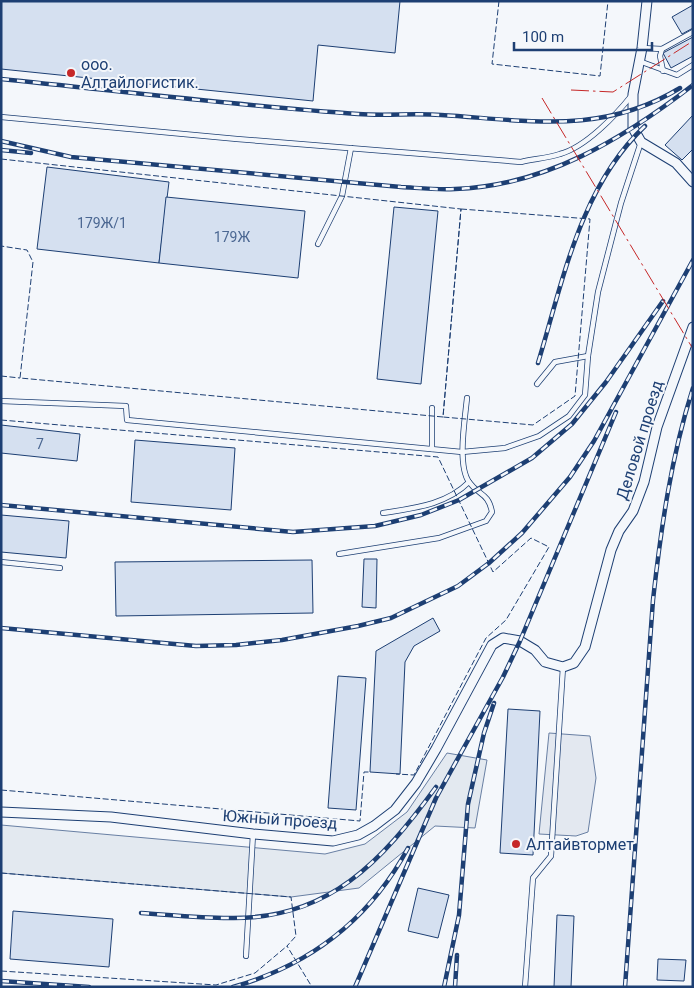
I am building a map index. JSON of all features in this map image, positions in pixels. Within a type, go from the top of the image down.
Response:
[{"type":"street","points":[[647,1],[642,48],[633,94],[634,128],[641,142],[676,163],[693,182]]},
{"type":"street","name":"Деловой проезд","points":[[563,667],[574,663],[585,647],[610,550],[619,531],[633,511],[644,482],[657,428],[693,327]]},
{"type":"street","name":"Южный проезд","points":[[1,812],[111,817],[253,834],[333,840],[358,835],[388,816],[416,782],[436,749],[492,644],[503,638],[520,641],[535,650],[545,662],[563,667]]},
{"type":"lane","points":[[642,48],[662,49],[693,32]]},
{"type":"lane","points":[[662,49],[660,56],[663,71]]},
{"type":"lane","points":[[639,61],[677,75],[693,65]]},
{"type":"lane","points":[[1,116],[522,162],[562,154],[593,134],[616,115],[633,94]]},
{"type":"lane","points":[[1,401],[126,406],[127,420],[462,452],[505,448],[539,436],[569,416],[585,395],[588,356],[598,292],[621,203],[641,142]]},
{"type":"lane","points":[[318,244],[342,196],[350,148]]},
{"type":"lane","points":[[537,384],[555,362],[588,356]]},
{"type":"lane","points":[[339,554],[439,538],[486,521],[492,512],[489,499],[469,482],[462,452],[466,398]]},
{"type":"lane","points":[[432,408],[432,449]]},
{"type":"lane","points":[[383,513],[422,507],[456,494],[469,482]]},
{"type":"lane","points":[[1,562],[60,568]]},
{"type":"lane","points":[[525,987],[533,878],[551,856],[563,667]]},
{"type":"lane","points":[[246,956],[253,834]]},
{"type":"shaded area","points":[[549,733],[590,736],[596,778],[588,832],[576,836],[539,834]]},
{"type":"shaded area","points":[[447,753],[487,760],[475,828],[435,826],[359,888],[291,897],[1,873],[1,825],[325,854],[365,844],[407,812]]},
{"type":"building","points":[[1,1],[400,1],[395,53],[318,45],[313,101],[1,69]]},
{"type":"building","points":[[693,5],[693,28],[682,34],[672,17]]},
{"type":"building","points":[[693,37],[693,56],[671,68],[663,53]]},
{"type":"building","points":[[693,115],[693,149],[682,160],[665,145]]},
{"type":"building","points":[[47,167],[169,182],[159,263],[37,249]]},
{"type":"building","points":[[166,197],[305,211],[298,278],[159,263]]},
{"type":"building","points":[[394,207],[438,211],[421,384],[377,379]]},
{"type":"building","points":[[1,425],[80,434],[77,461],[1,453]]},
{"type":"building","points":[[135,440],[235,448],[231,510],[131,502]]},
{"type":"building","points":[[1,515],[69,521],[66,558],[1,552]]},
{"type":"building","points":[[364,559],[377,559],[376,608],[362,607]]},
{"type":"building","points":[[312,560],[313,613],[116,616],[115,562]]},
{"type":"building","points":[[433,618],[440,631],[414,646],[405,662],[400,774],[370,772],[376,651]]},
{"type":"building","points":[[338,676],[366,678],[356,810],[328,808]]},
{"type":"building","points":[[508,709],[540,711],[533,855],[500,853]]},
{"type":"building","points":[[418,888],[449,895],[438,938],[408,931]]},
{"type":"building","points":[[13,911],[113,919],[109,967],[10,959]]},
{"type":"building","points":[[557,915],[574,916],[571,987],[554,987]]},
{"type":"building","points":[[658,959],[686,960],[684,981],[657,980]]},
{"type":"railway","points":[[1,79],[313,111],[368,115],[431,114],[534,121],[592,119],[621,113],[651,103],[680,88]]},
{"type":"railway","points":[[1,141],[71,157],[401,187],[455,189],[488,186],[520,179],[582,156],[639,124],[693,85]]},
{"type":"railway","points":[[538,363],[576,237],[589,206],[604,177],[623,150],[645,126]]},
{"type":"railway","points":[[1,150],[31,153]]},
{"type":"railway","points":[[1,628],[196,646],[236,645],[282,640],[391,618],[458,586],[489,563],[522,533],[570,477],[594,441],[693,260]]},
{"type":"railway","points":[[1,505],[293,532],[375,526],[421,515],[459,500],[532,458],[572,424],[606,382],[663,301]]},
{"type":"railway","points":[[625,987],[653,600],[673,466],[693,388]]},
{"type":"railway","points":[[355,987],[436,798],[503,677],[520,641],[616,412]]},
{"type":"railway","points":[[444,987],[459,915],[468,804],[484,733],[494,703]]},
{"type":"railway","points":[[141,913],[229,918],[264,916],[296,909],[324,897],[350,881],[373,861],[395,839],[436,787]]},
{"type":"railway","points":[[233,987],[261,978],[287,966],[335,936],[375,897],[393,873],[408,848]]},
{"type":"railway","points":[[455,987],[457,955]]},
{"type":"railway","points":[[1,981],[89,987]]},
{"type":"fence","points":[[499,1],[492,64],[600,76],[608,1]]},
{"type":"fence","points":[[1,159],[461,209],[443,417],[20,378],[33,262],[27,250],[1,246]]},
{"type":"fence","points":[[461,209],[590,219],[575,396],[533,425],[443,417],[461,209]]},
{"type":"fence","points":[[1,376],[20,378]]},
{"type":"fence","points":[[1,420],[438,457],[493,572],[531,538],[549,547],[506,620],[486,638],[414,775],[396,774]]},
{"type":"fence","points":[[1,790],[360,821],[364,772],[371,772]]},
{"type":"fence","points":[[1,873],[291,897],[296,936],[287,946],[312,987]]},
{"type":"fence","points":[[1,971],[216,985],[255,973],[287,946]]},
{"type":"power","points":[[571,90],[613,92],[693,41]]},
{"type":"power","points":[[542,98],[693,349]]},
{"type":"place","name":"ооо. Алтайлогистик.","points":[[71,73]]},
{"type":"place","name":"Алтайвтормет","points":[[516,844]]}]
